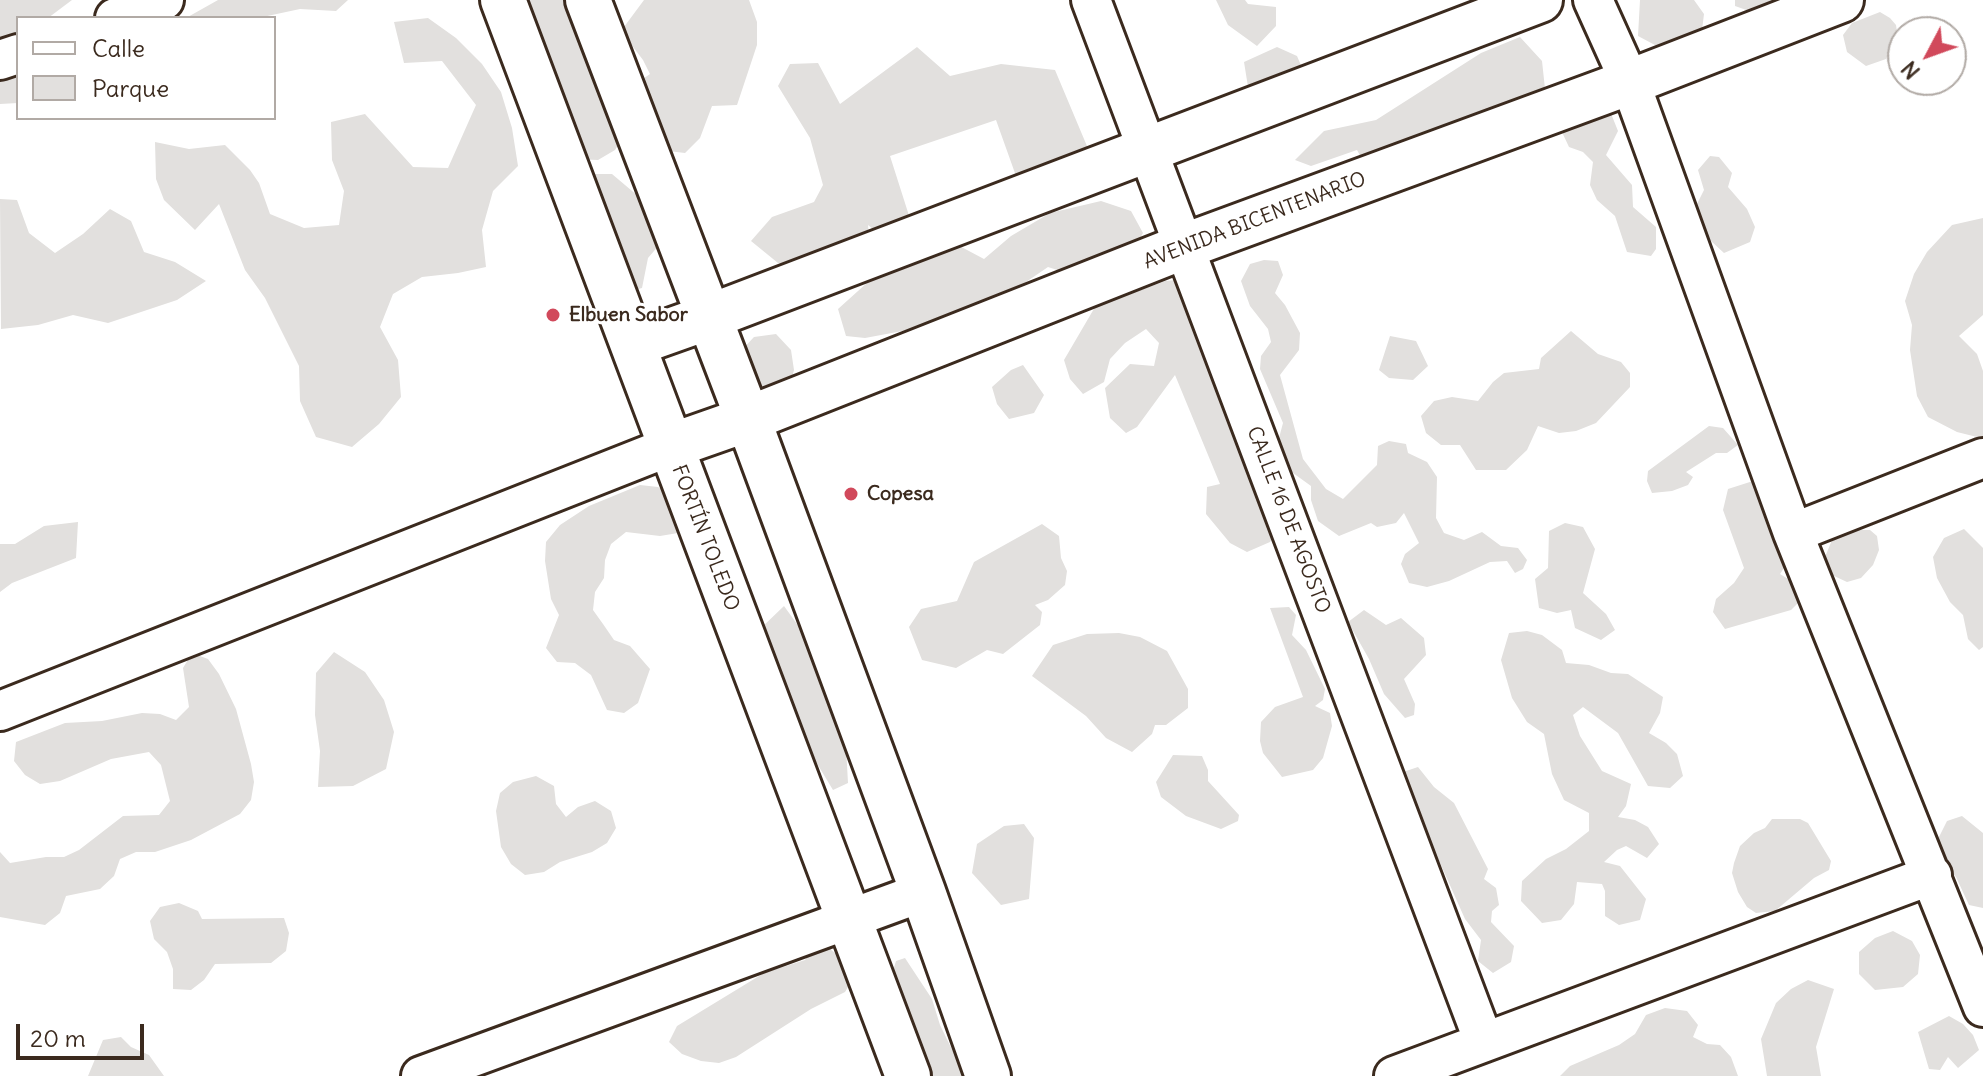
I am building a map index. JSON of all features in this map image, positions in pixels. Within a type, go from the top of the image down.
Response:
[{"type":"street","points":[[120,16],[164,0]]},
{"type":"street","name":"FORTÍN TOLEDO","points":[[503,0],[908,1076]]},
{"type":"street","points":[[588,0],[748,419],[988,1076]]},
{"type":"street","name":"CALLE 16 DE AGOSTO","points":[[1091,0],[1484,1042]]},
{"type":"street","points":[[633,344],[1540,0]]},
{"type":"street","points":[[1593,0],[1630,82],[1793,533],[1983,1007]]},
{"type":"street","name":"AVENIDA BICENTENARIO","points":[[671,446],[748,419],[1185,246],[1630,82],[1841,0]]},
{"type":"street","points":[[0,711],[671,446]]},
{"type":"street","points":[[1793,533],[1983,458]]},
{"type":"street","points":[[1394,1076],[1932,875]]},
{"type":"street","points":[[421,1076],[923,892]]},
{"type":"green space","points":[[0,0],[72,0],[51,16],[16,16],[16,43],[0,55]]},
{"type":"green space","points":[[218,0],[348,0],[336,11],[300,9],[267,16],[190,16]]},
{"type":"green space","points":[[509,0],[570,0],[624,135],[615,150],[598,160],[574,159]]},
{"type":"green space","points":[[644,0],[749,0],[757,22],[757,45],[737,105],[712,106],[700,138],[685,153],[660,150],[637,83],[650,74],[621,31]]},
{"type":"green space","points":[[1216,0],[1245,0],[1248,4],[1276,7],[1276,26],[1257,46],[1228,25]]},
{"type":"green space","points":[[1640,0],[1694,0],[1704,14],[1702,30],[1670,53],[1638,36]]},
{"type":"green space","points":[[1735,0],[1779,0],[1779,4],[1755,13],[1735,6]]},
{"type":"green space","points":[[1880,12],[1887,16],[1886,59],[1866,66],[1847,52],[1843,35],[1852,23]]},
{"type":"green space","points":[[428,18],[456,38],[482,64],[501,92],[512,128],[518,166],[493,191],[482,230],[486,267],[422,277],[393,294],[380,327],[398,360],[401,397],[379,424],[352,447],[316,437],[300,401],[299,366],[265,298],[245,270],[219,204],[195,230],[164,200],[156,179],[155,142],[189,149],[225,145],[259,183],[270,214],[304,228],[339,225],[344,191],[332,160],[331,122],[365,114],[413,167],[448,168],[476,105],[442,61],[404,63],[394,22]]},
{"type":"green space","points":[[1520,37],[1542,61],[1546,98],[1369,172],[1357,150],[1311,166],[1295,160],[1324,131],[1376,120],[1481,53]]},
{"type":"green space","points":[[917,47],[950,76],[1001,64],[1055,70],[1092,158],[1021,190],[996,120],[890,156],[912,225],[879,234],[868,225],[870,249],[815,273],[778,263],[751,241],[772,217],[814,202],[823,185],[810,138],[778,86],[790,64],[818,63],[840,104]]},
{"type":"green space","points":[[1277,47],[1297,56],[1303,70],[1249,93],[1244,62]]},
{"type":"green space","points":[[16,69],[16,103],[0,104],[0,72]]},
{"type":"green space","points":[[1610,111],[1618,131],[1606,155],[1632,185],[1633,207],[1656,227],[1656,249],[1651,256],[1627,252],[1615,216],[1597,200],[1590,185],[1593,162],[1583,152],[1569,147],[1561,130]]},
{"type":"green space","points":[[1710,156],[1719,157],[1732,173],[1728,187],[1747,209],[1755,227],[1750,242],[1724,253],[1698,229],[1696,206],[1704,190],[1698,170]]},
{"type":"green space","points":[[587,174],[612,174],[638,196],[656,201],[671,231],[648,258],[642,288],[627,292]]},
{"type":"green space","points":[[0,199],[17,200],[29,233],[55,253],[83,234],[110,209],[131,221],[144,252],[175,262],[206,281],[177,300],[108,323],[73,315],[38,325],[1,329]]},
{"type":"green space","points":[[1101,201],[1131,211],[1143,233],[1132,252],[1082,278],[1048,267],[1026,282],[945,323],[865,338],[846,336],[838,309],[868,282],[906,258],[952,242],[984,259],[1011,236],[1050,213]]},
{"type":"green space","points":[[1983,218],[1983,315],[1959,336],[1977,354],[1983,371],[1981,438],[1957,432],[1928,417],[1917,396],[1910,350],[1912,325],[1905,301],[1914,274],[1927,252],[1952,225]]},
{"type":"green space","points":[[1264,260],[1278,261],[1283,275],[1275,293],[1300,333],[1299,350],[1280,375],[1303,459],[1326,489],[1343,499],[1377,465],[1378,446],[1389,441],[1406,444],[1408,453],[1427,462],[1437,477],[1436,518],[1444,533],[1464,540],[1482,532],[1501,546],[1518,548],[1527,560],[1523,569],[1515,573],[1507,561],[1490,562],[1449,581],[1427,587],[1409,583],[1401,564],[1405,554],[1419,543],[1404,513],[1396,523],[1377,527],[1371,523],[1339,536],[1318,521],[1311,500],[1311,486],[1282,465],[1275,453],[1283,423],[1260,369],[1261,356],[1271,342],[1268,329],[1250,306],[1241,281],[1250,264]]},
{"type":"green space","points":[[1188,279],[1197,302],[1204,357],[1216,368],[1277,528],[1270,542],[1247,552],[1230,543],[1206,514],[1207,487],[1220,484],[1175,375],[1137,427],[1126,433],[1110,418],[1105,388],[1130,364],[1154,366],[1159,343],[1146,329],[1125,343],[1110,359],[1104,382],[1083,394],[1070,379],[1064,360],[1095,307],[1165,281]]},
{"type":"green space","points":[[1571,331],[1598,354],[1621,362],[1630,373],[1630,387],[1596,423],[1576,431],[1559,433],[1538,426],[1527,450],[1506,470],[1476,470],[1460,445],[1441,445],[1426,433],[1421,416],[1434,401],[1452,397],[1478,401],[1504,373],[1539,369],[1541,358]]},
{"type":"green space","points":[[776,334],[791,350],[794,370],[790,385],[761,403],[739,353],[754,337]]},
{"type":"green space","points":[[1390,336],[1416,341],[1428,366],[1413,380],[1389,378],[1379,370]]},
{"type":"green space","points":[[1023,365],[1044,395],[1034,413],[1009,419],[997,404],[992,387],[1011,370]]},
{"type":"green space","points":[[1709,426],[1723,428],[1738,445],[1727,453],[1716,453],[1686,472],[1693,477],[1688,485],[1652,493],[1647,481],[1648,471]]},
{"type":"green space","points":[[1753,481],[1768,488],[1786,565],[1780,574],[1793,582],[1800,595],[1798,603],[1791,610],[1725,629],[1713,612],[1716,599],[1734,583],[1744,568],[1723,510],[1728,489]]},
{"type":"green space","points":[[640,485],[658,487],[674,497],[680,514],[678,533],[660,536],[626,532],[611,544],[605,560],[604,578],[595,592],[593,610],[614,640],[630,646],[650,669],[638,703],[624,713],[607,710],[591,675],[575,663],[557,662],[546,648],[559,615],[551,599],[545,561],[546,542],[560,525],[589,506]]},
{"type":"green space","points":[[78,522],[76,558],[12,583],[0,592],[0,544],[15,544],[44,526]]},
{"type":"green space","points":[[1565,523],[1583,527],[1595,549],[1583,593],[1606,614],[1615,630],[1601,640],[1575,628],[1571,610],[1557,613],[1539,608],[1535,579],[1548,568],[1549,531]]},
{"type":"green space","points":[[1042,524],[1059,536],[1061,558],[1067,571],[1065,585],[1048,600],[1035,605],[1042,612],[1040,625],[1003,654],[987,650],[956,668],[922,660],[909,627],[921,609],[957,601],[974,562]]},
{"type":"green space","points":[[1964,529],[1983,548],[1983,647],[1979,650],[1968,639],[1963,615],[1950,602],[1937,578],[1933,557],[1944,538]]},
{"type":"green space","points":[[1848,530],[1870,530],[1877,536],[1879,550],[1873,565],[1861,578],[1847,582],[1832,575],[1825,557],[1832,540]]},
{"type":"green space","points":[[784,606],[815,649],[846,747],[848,783],[833,790],[804,742],[759,630]]},
{"type":"green space","points":[[1289,607],[1296,615],[1292,635],[1306,650],[1325,689],[1323,700],[1315,706],[1330,713],[1332,726],[1323,758],[1313,770],[1282,777],[1263,753],[1260,741],[1261,722],[1275,707],[1303,697],[1270,608]]},
{"type":"green space","points":[[1364,610],[1386,625],[1401,618],[1424,638],[1426,655],[1404,679],[1415,704],[1414,715],[1405,718],[1384,694],[1348,622]]},
{"type":"green space","points":[[1527,631],[1542,635],[1562,650],[1566,663],[1628,674],[1663,697],[1660,713],[1649,733],[1677,754],[1683,776],[1670,788],[1648,786],[1618,733],[1583,707],[1573,715],[1580,736],[1602,771],[1631,784],[1626,806],[1618,817],[1635,820],[1648,827],[1659,844],[1647,858],[1626,846],[1604,862],[1620,866],[1646,899],[1640,920],[1619,925],[1605,916],[1602,884],[1577,882],[1574,904],[1561,920],[1542,923],[1521,901],[1522,881],[1546,859],[1566,849],[1589,831],[1589,813],[1564,800],[1552,774],[1544,734],[1527,722],[1512,698],[1501,660],[1509,633]]},
{"type":"green space","points":[[1119,633],[1140,637],[1167,651],[1188,689],[1188,708],[1166,725],[1155,725],[1152,734],[1132,752],[1106,738],[1086,716],[1032,676],[1053,645],[1087,634]]},
{"type":"green space","points":[[334,652],[365,672],[384,700],[394,732],[386,769],[353,786],[318,787],[320,751],[315,715],[316,673]]},
{"type":"green space","points":[[192,653],[208,659],[236,709],[254,782],[251,800],[240,814],[191,840],[155,852],[136,852],[120,859],[114,876],[100,889],[66,896],[60,913],[45,925],[0,917],[0,852],[10,863],[64,857],[79,850],[123,816],[159,815],[170,801],[161,765],[149,752],[111,759],[60,781],[40,784],[25,775],[14,761],[16,742],[65,723],[102,721],[142,713],[160,714],[176,720],[189,707],[183,668]]},
{"type":"green space","points":[[1173,755],[1202,756],[1208,770],[1208,781],[1239,815],[1238,821],[1221,829],[1186,816],[1161,797],[1156,782]]},
{"type":"green space","points":[[1418,767],[1434,787],[1454,803],[1488,869],[1484,879],[1496,888],[1499,905],[1492,911],[1491,922],[1514,946],[1511,962],[1493,973],[1478,961],[1481,940],[1465,919],[1400,773]]},
{"type":"green space","points":[[536,776],[554,786],[556,804],[566,817],[578,807],[595,801],[611,811],[616,828],[607,843],[592,852],[560,862],[544,872],[525,875],[511,864],[501,847],[496,811],[500,793],[513,782]]},
{"type":"green space","points":[[1962,816],[1983,833],[1983,908],[1969,905],[1956,877],[1935,845],[1947,821]]},
{"type":"green space","points":[[1772,819],[1800,819],[1808,823],[1831,861],[1829,870],[1814,878],[1775,911],[1756,913],[1747,907],[1738,892],[1732,873],[1740,846]]},
{"type":"green space","points":[[1024,824],[1034,838],[1029,899],[1001,905],[972,873],[977,844],[1004,826]]},
{"type":"green space","points":[[179,903],[198,911],[202,919],[284,918],[289,933],[286,951],[271,963],[215,964],[204,980],[191,990],[173,989],[173,969],[167,952],[154,939],[150,921],[160,907]]},
{"type":"green space","points":[[1893,931],[1912,941],[1920,955],[1918,974],[1903,987],[1875,990],[1859,974],[1859,952],[1875,938]]},
{"type":"green space","points":[[813,948],[830,949],[846,962],[854,977],[845,992],[811,1009],[736,1057],[719,1063],[682,1054],[669,1042],[677,1026],[764,973],[805,960]]},
{"type":"green space","points":[[905,958],[932,999],[940,1025],[965,1076],[929,1076],[892,974],[896,961]]},
{"type":"green space","points":[[1808,980],[1834,989],[1816,1047],[1821,1076],[1767,1076],[1761,1039],[1776,1003],[1791,989]]},
{"type":"green space","points":[[1665,1008],[1687,1011],[1698,1025],[1693,1037],[1707,1044],[1720,1045],[1731,1057],[1738,1076],[1560,1076],[1570,1066],[1619,1045],[1635,1034],[1646,1015]]},
{"type":"green space","points":[[1949,1016],[1963,1024],[1973,1035],[1979,1050],[1958,1068],[1948,1057],[1940,1070],[1929,1069],[1918,1032]]},
{"type":"green space","points":[[121,1037],[131,1047],[149,1055],[164,1076],[88,1076],[103,1040]]},
{"type":"place","name":"Elbuen Sabor","points":[[553,315]]},
{"type":"place","name":"Copesa","points":[[851,494]]}]
